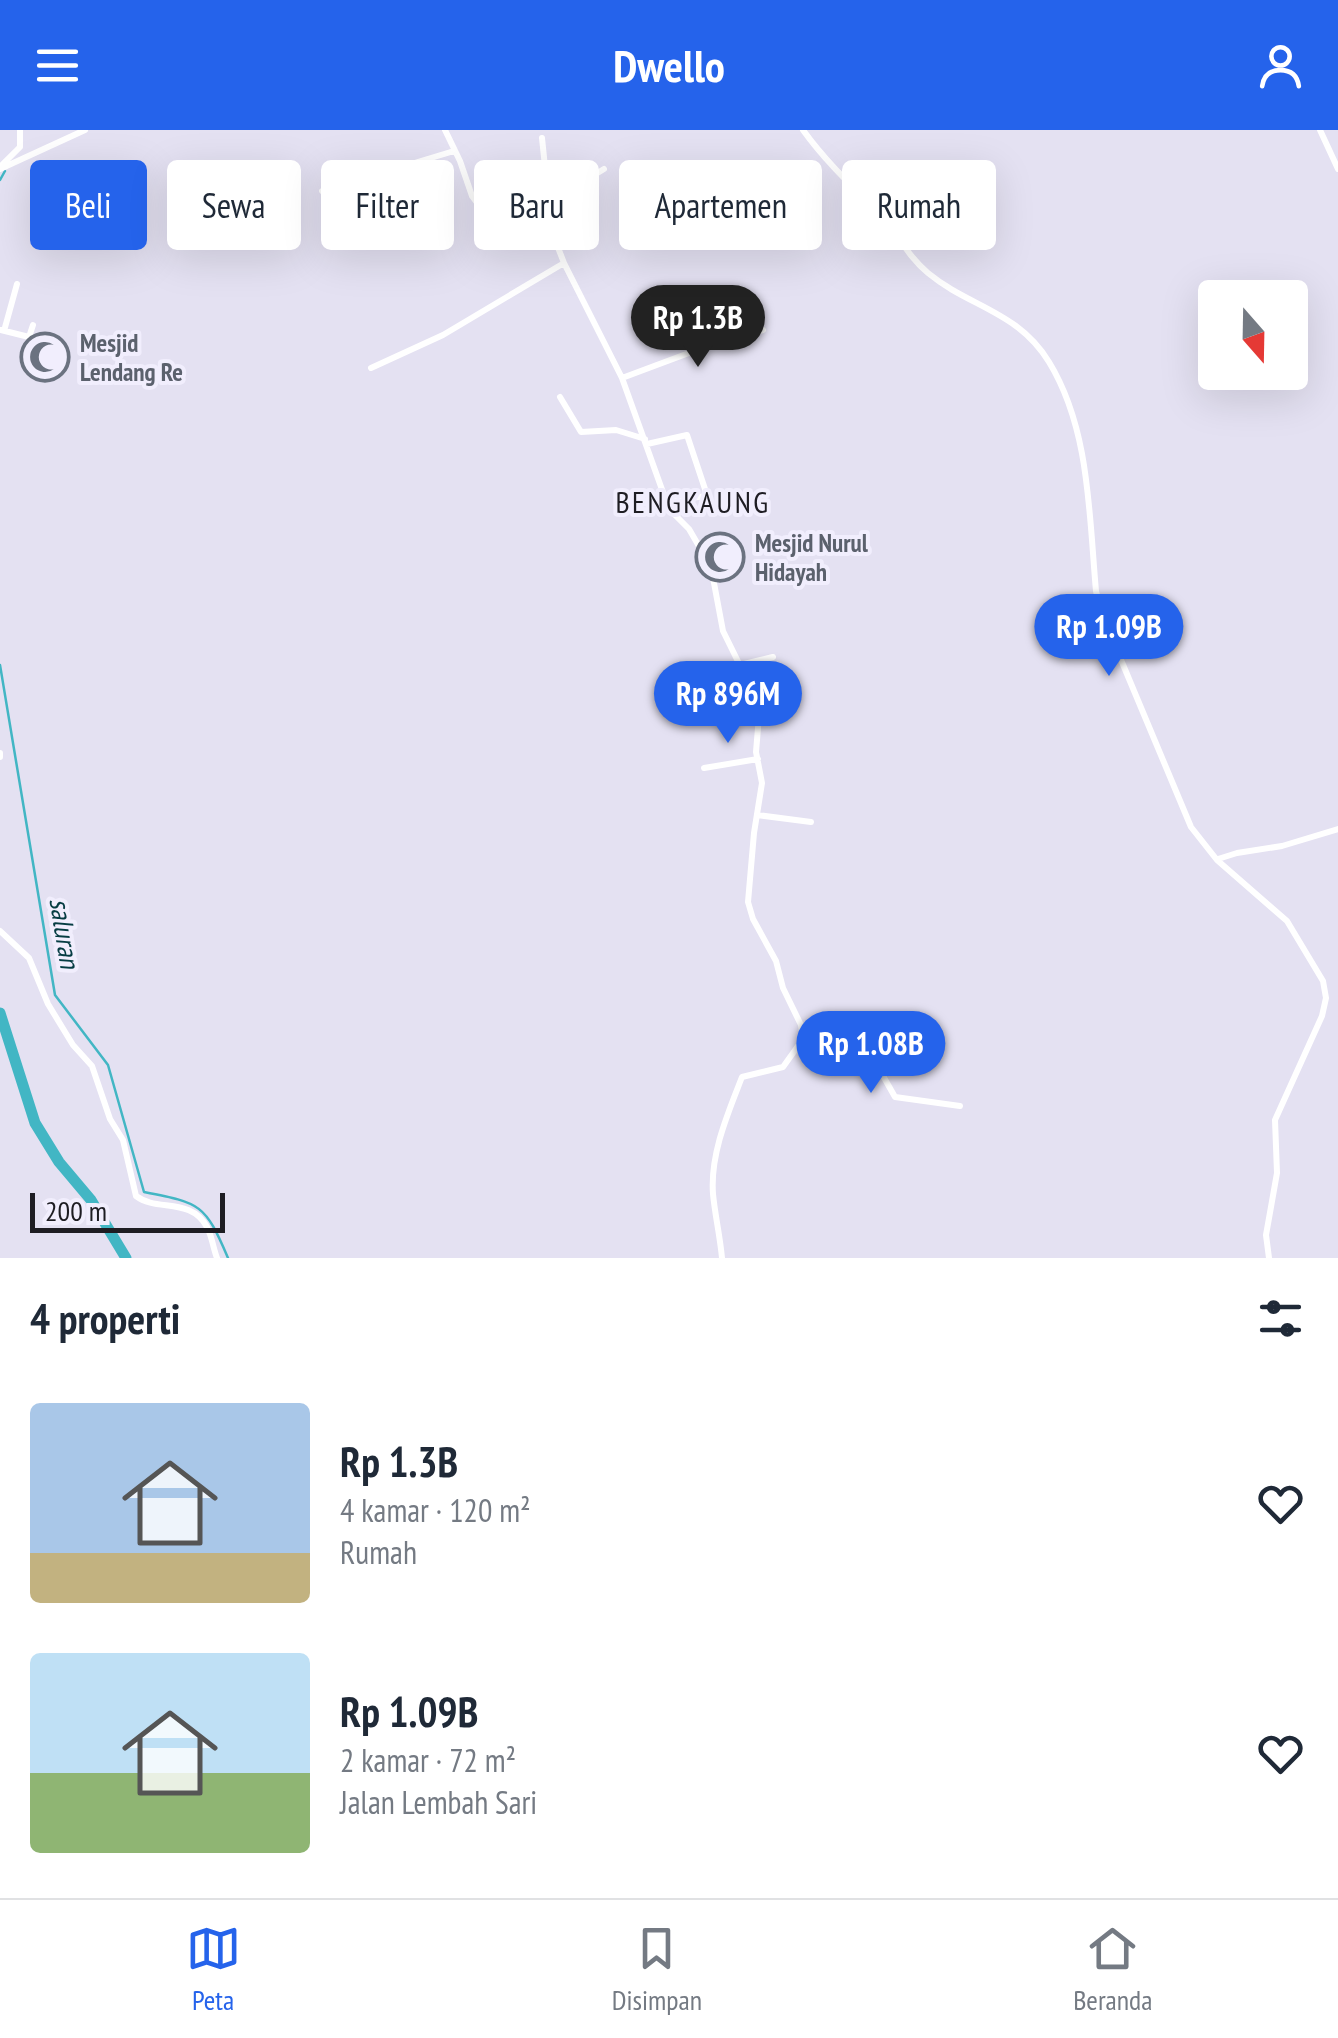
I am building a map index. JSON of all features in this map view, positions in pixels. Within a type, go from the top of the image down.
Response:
[{"type":"street","points":[[4,166],[20,147],[20,130]]},
{"type":"street","points":[[4,166],[86,130]]},
{"type":"street","points":[[445,130],[474,200]]},
{"type":"street","points":[[803,130],[838,175],[880,214],[919,266],[943,284],[1006,318],[1029,336],[1051,365],[1082,451],[1096,591],[1102,612],[1184,813],[1217,860],[1287,921],[1319,970],[1325,986],[1322,1016],[1274,1120],[1277,1174],[1266,1235],[1269,1258]]},
{"type":"street","points":[[1320,130],[1338,168]]},
{"type":"street","points":[[542,138],[543,160]]},
{"type":"street","points":[[424,160],[454,151]]},
{"type":"street","points":[[599,172],[604,169]]},
{"type":"street","points":[[559,250],[622,378],[672,514],[683,522],[704,551],[715,580],[722,631],[759,709],[762,784],[748,902],[776,961],[782,988],[802,1030],[802,1040],[783,1068],[751,1072],[740,1079],[714,1166],[713,1194],[722,1258]]},
{"type":"street","points":[[371,368],[443,334],[564,263]]},
{"type":"street","points":[[17,284],[2,330],[29,337],[33,325]]},
{"type":"street","points":[[622,378],[721,340],[764,330]]},
{"type":"street","points":[[560,397],[581,432],[616,430],[647,442],[686,435],[704,500],[666,501]]},
{"type":"street","points":[[740,666],[773,658]]},
{"type":"street","points":[[680,705],[751,686]]},
{"type":"street","points":[[704,768],[758,759]]},
{"type":"street","points":[[757,815],[812,822]]},
{"type":"street","points":[[1217,860],[1338,829]]},
{"type":"street","points":[[0,931],[29,958],[48,1004],[73,1045],[92,1066],[110,1119],[123,1140],[136,1196],[194,1213],[208,1228],[217,1258]]},
{"type":"street","points":[[802,1040],[835,1041],[842,1071],[878,1067],[894,1097],[960,1106]]},
{"type":"waterway","name":"saluran","points":[[0,180],[5,171]]},
{"type":"waterway","name":"saluran","points":[[0,665],[55,995],[108,1065],[144,1192],[178,1199],[199,1209],[213,1226],[228,1258]]},
{"type":"waterway","points":[[0,1013],[35,1123],[59,1162],[91,1200],[126,1258]]},
{"type":"place","name":"Mesjid Lendang Re","points":[[45,357]]},
{"type":"place","name":"Mesjid Nurul Hidayah","points":[[720,557]]},
{"type":"district","name":"BENGKAUNG","points":[[693,503]]}]
